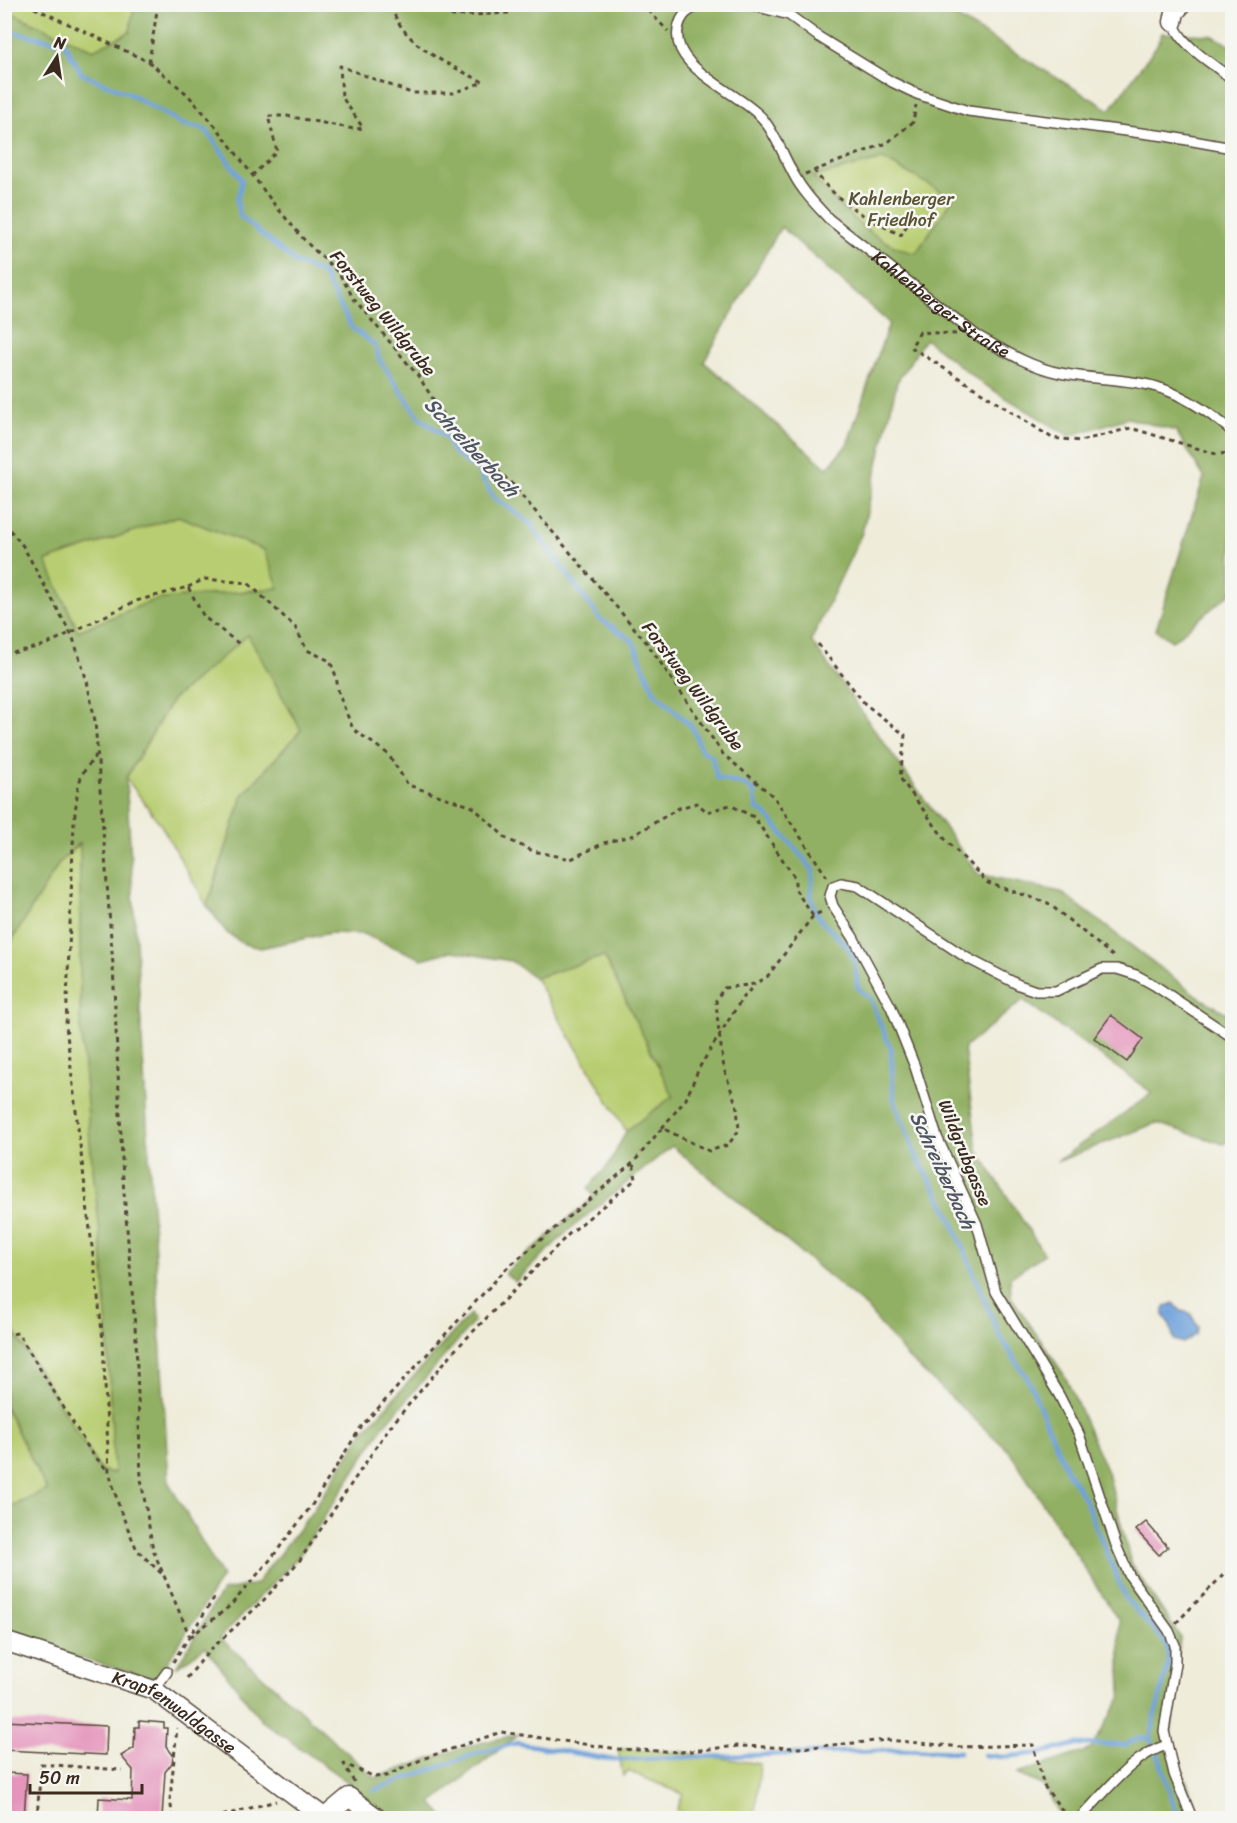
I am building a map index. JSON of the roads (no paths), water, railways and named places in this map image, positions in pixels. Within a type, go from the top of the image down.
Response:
[{"type":"street","points":[[1173,22],[1175,12],[1182,4]]},
{"type":"street","name":"Krapfenwaldgasse","points":[[4,1641],[154,1690],[325,1818]]},
{"type":"street","points":[[325,1818],[349,1797],[377,1818]]},
{"type":"lane","name":"Kahlenberger Straße","points":[[707,4],[688,11],[682,17],[676,39],[682,54],[697,69],[743,100],[764,121],[795,178],[810,199],[829,219],[976,335],[1015,356],[1058,373],[1156,387],[1183,397],[1233,431]]},
{"type":"lane","points":[[747,4],[789,15],[828,42],[917,94],[968,111],[1165,136],[1233,148]]},
{"type":"lane","points":[[1173,22],[1176,32],[1194,50],[1233,79]]},
{"type":"lane","name":"Wildgrubgasse","points":[[1192,1818],[1163,1746],[1174,1664],[1174,1645],[1169,1631],[1129,1575],[1116,1545],[1083,1444],[1069,1414],[996,1292],[977,1224],[937,1137],[915,1067],[891,1007],[853,937],[833,906],[830,896],[833,886],[841,883],[858,886],[967,958],[1036,991],[1056,992],[1102,969],[1117,969],[1136,975],[1233,1037]]},
{"type":"lane","points":[[154,1690],[167,1672]]},
{"type":"lane","points":[[1080,1818],[1150,1751],[1163,1746]]},
{"type":"water","points":[[1174,1303],[1181,1311],[1190,1313],[1198,1327],[1196,1334],[1183,1343],[1174,1340],[1170,1325],[1163,1315],[1165,1307]]},
{"type":"waterway","name":"Schreiberbach","points":[[4,23],[13,32],[64,43],[82,74],[128,93],[182,124],[206,130],[242,180],[237,201],[240,216],[296,263],[322,273],[352,328],[375,345],[380,361],[420,418],[446,437],[454,453],[478,471],[494,498],[529,522],[600,619],[633,641],[654,691],[693,728],[701,750],[712,757],[717,778],[745,785],[754,792],[757,809],[765,813],[813,870],[811,896],[814,907],[822,922],[847,946],[854,959],[858,988],[870,999],[891,1049],[894,1100],[916,1156],[948,1211],[999,1335],[1029,1381],[1066,1469],[1084,1498],[1126,1599],[1167,1644],[1168,1663],[1150,1738],[1159,1757],[1178,1818]]},
{"type":"waterway","points":[[984,1755],[1003,1757],[1041,1753],[1077,1744],[1126,1745],[1137,1739],[1150,1738]]},
{"type":"waterway","points":[[374,1790],[475,1754],[517,1743],[614,1760],[901,1750],[960,1752]]},
{"type":"park label","name":"Kahlenberger Friedhof","points":[[901,209]]}]
